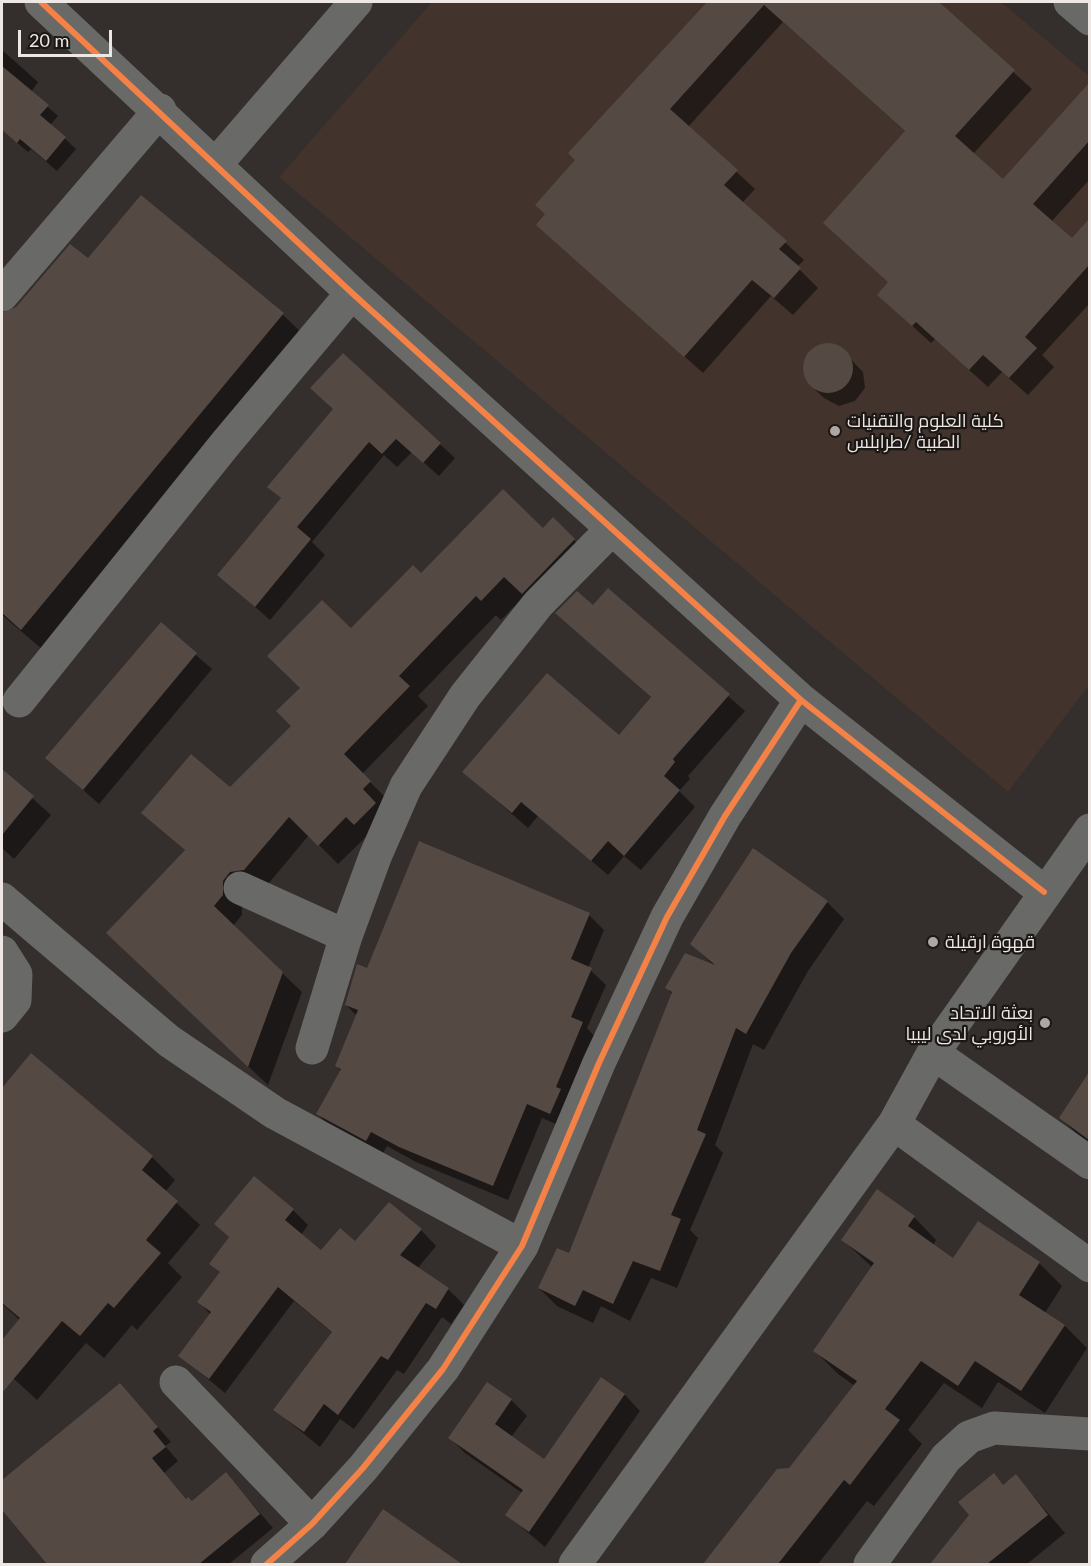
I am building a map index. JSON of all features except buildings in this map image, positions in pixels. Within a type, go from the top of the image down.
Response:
[{"type":"street","points":[[41,2],[217,163],[352,293],[801,700],[1044,892]]},
{"type":"street","points":[[217,163],[356,2]]},
{"type":"street","points":[[1070,2],[1089,19]]},
{"type":"street","points":[[2,296],[160,110]]},
{"type":"street","points":[[19,701],[226,443],[352,293]]},
{"type":"street","points":[[312,1048],[346,936],[375,857],[406,786],[465,696],[538,604],[611,530]]},
{"type":"street","points":[[267,1564],[312,1524],[363,1468],[443,1369],[522,1246],[599,1063],[667,917],[725,816],[801,700]]},
{"type":"street","points":[[575,1564],[894,1124],[933,1053],[1089,830]]},
{"type":"street","points":[[240,888],[346,936]]},
{"type":"street","points":[[2,899],[169,1041],[275,1113],[522,1246]]},
{"type":"street","points":[[2,952],[16,974],[15,1000],[2,1016]]},
{"type":"street","points":[[933,1053],[1089,1163]]},
{"type":"street","points":[[894,1124],[1089,1266]]},
{"type":"street","points":[[176,1382],[312,1524]]},
{"type":"street","points":[[870,1564],[946,1458],[969,1437],[994,1428],[1089,1434]]},
{"type":"shaded area","name":"كلية العلوم والتقنيات الطبية /طرابلس","points":[[432,2],[1001,2],[1089,76],[1089,685],[1008,792],[279,177]]},
{"type":"cycle path","points":[[41,2],[352,293],[801,700],[1044,892]]},
{"type":"cycle path","points":[[267,1564],[312,1524],[363,1468],[443,1369],[522,1246],[599,1063],[667,917],[725,816],[801,700]]},
{"type":"place","name":"كلية العلوم والتقنيات الطبية /طرابلس","points":[[835,431]]},
{"type":"place","name":"قهوة ارقيلة","points":[[933,942]]},
{"type":"place","name":"بعثة الاتحاد الأوروبي لدى ليبيا","points":[[1045,1023]]}]
